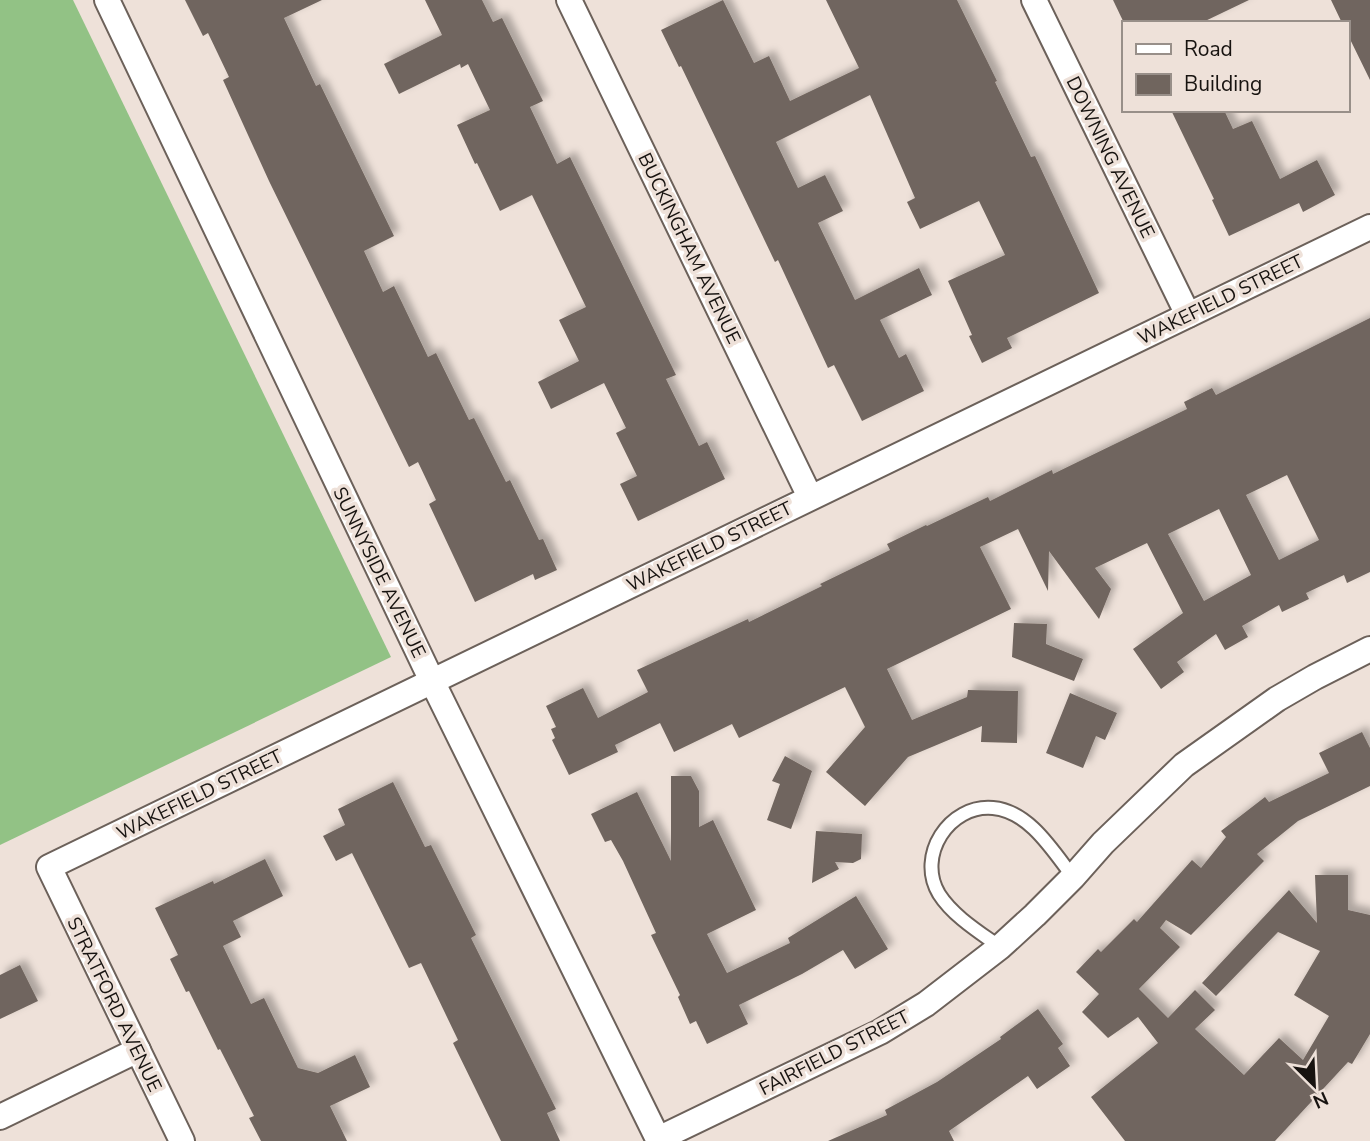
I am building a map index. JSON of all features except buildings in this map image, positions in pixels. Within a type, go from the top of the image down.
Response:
[{"type":"street","name":"SUNNYSIDE AVENUE","points":[[107,0],[432,681],[659,1140]]},
{"type":"street","name":"BUCKINGHAM AVENUE","points":[[569,0],[810,497]]},
{"type":"street","name":"DOWNING AVENUE","points":[[1034,0],[1188,315]]},
{"type":"street","name":"WAKEFIELD STREET","points":[[49,867],[1370,227]]},
{"type":"street","name":"FAIRFIELD STREET","points":[[659,1140],[880,1032],[926,1004],[1000,947],[1184,765],[1277,699],[1370,649]]},
{"type":"street","name":"STRATFORD AVENUE","points":[[49,867],[182,1141]]},
{"type":"street","points":[[0,1117],[138,1050]]},
{"type":"lane","points":[[1000,947],[953,910],[939,893],[930,872],[933,852],[942,830],[977,810],[994,808],[1017,817],[1034,830],[1073,877]]},
{"type":"green space","points":[[0,0],[73,0],[391,657],[0,845]]}]
